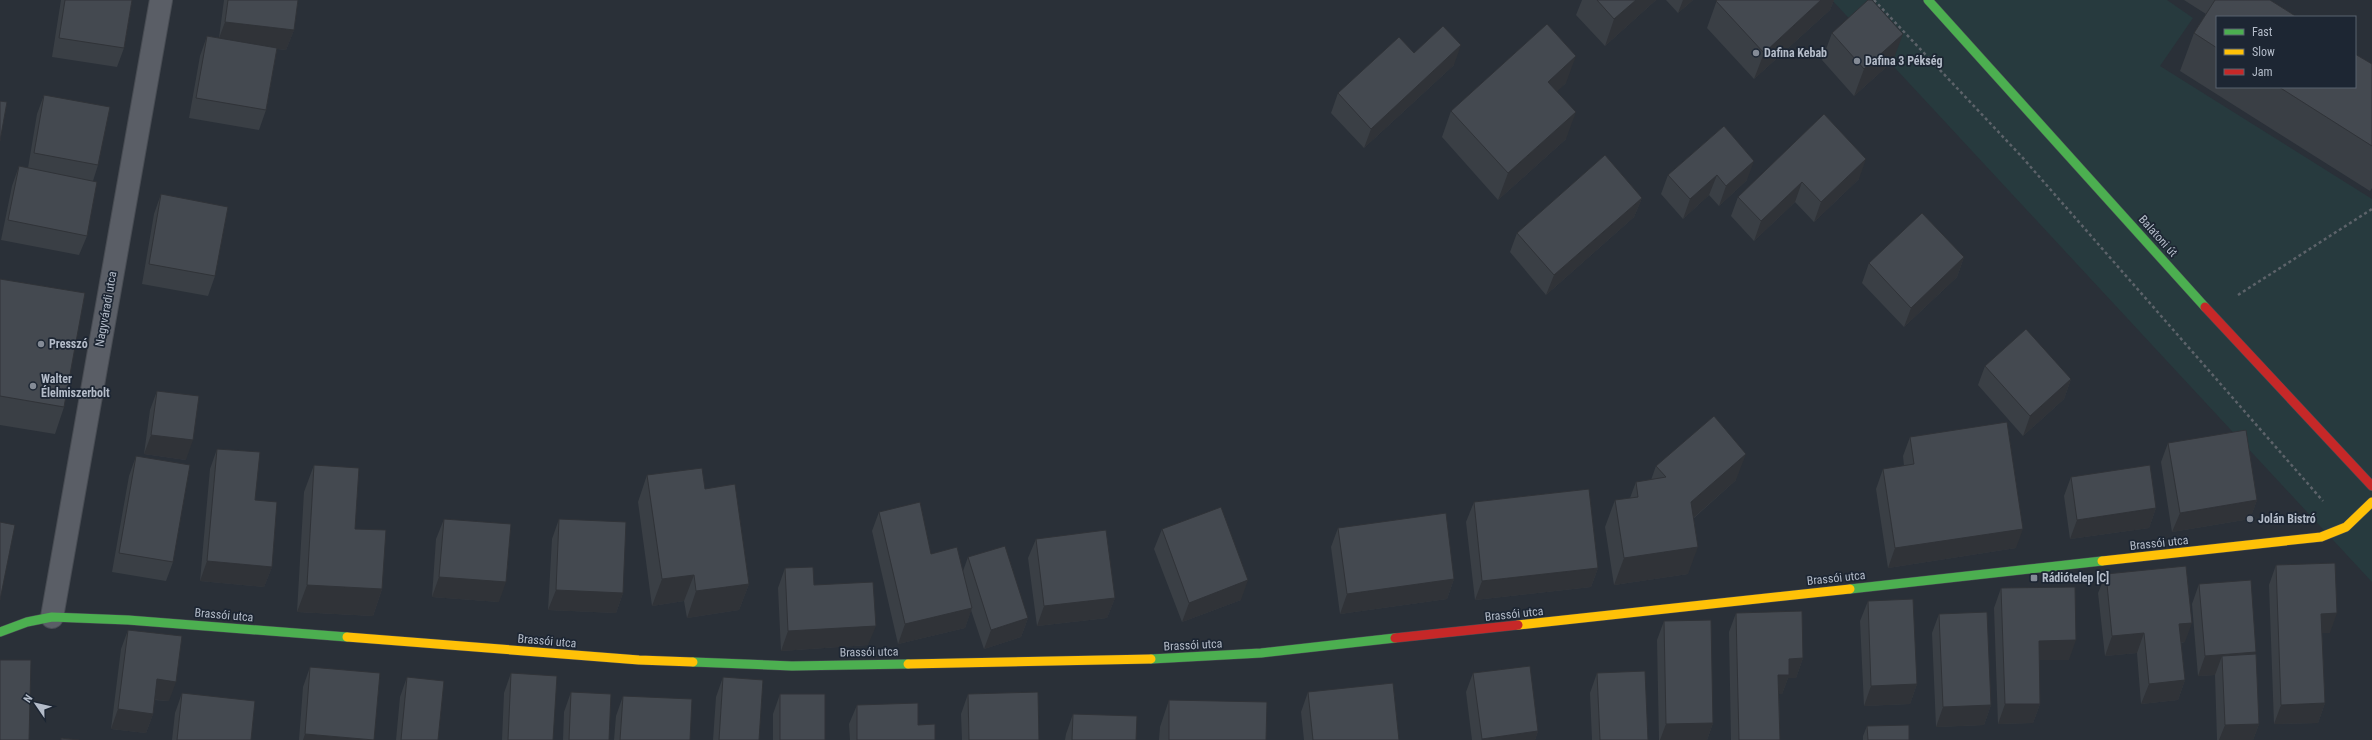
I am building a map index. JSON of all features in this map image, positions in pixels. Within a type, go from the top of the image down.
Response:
[{"type":"street","name":"Nagyváradi utca","points":[[52,617],[161,0]]},
{"type":"street","name":"Balatoni út","points":[[1928,0],[2210,313],[2372,486]]},
{"type":"street","name":"Brassói utca","points":[[0,632],[26,622],[52,617],[128,620],[654,661],[792,666],[1168,659],[1261,653],[2306,539],[2321,537],[2346,526],[2372,502]]},
{"type":"path","points":[[1874,0],[2022,157],[2346,526]]},
{"type":"path","points":[[2210,313],[2372,209]]},
{"type":"green space","points":[[1832,0],[2167,0],[2193,18],[2160,66],[2372,199],[2372,582]]},
{"type":"building","points":[[65,0],[132,0],[124,48],[59,38]]},
{"type":"building","points":[[228,0],[298,0],[294,30],[225,22]]},
{"type":"building","points":[[1597,0],[1636,0],[1614,19]]},
{"type":"building","points":[[1821,0],[1764,53],[1716,1]]},
{"type":"building","points":[[1868,0],[1872,0],[1903,34],[1864,69],[1832,33]]},
{"type":"building","points":[[2215,0],[2270,0],[2295,16],[2216,16],[2216,47],[2194,33]]},
{"type":"building","points":[[1547,24],[1576,56],[1548,82],[1576,112],[1508,173],[1451,111]]},
{"type":"building","points":[[1443,26],[1461,45],[1371,129],[1338,93],[1399,37],[1414,53]]},
{"type":"building","points":[[207,36],[277,48],[266,110],[196,98]]},
{"type":"building","points":[[2356,55],[2372,64],[2372,146],[2281,88],[2356,88]]},
{"type":"building","points":[[44,95],[110,107],[98,165],[34,153]]},
{"type":"building","points":[[0,101],[7,102],[0,141]]},
{"type":"building","points":[[1824,114],[1866,159],[1821,202],[1802,182],[1761,221],[1738,197]]},
{"type":"building","points":[[1724,126],[1754,161],[1726,186],[1717,175],[1690,199],[1668,175]]},
{"type":"building","points":[[1605,155],[1642,198],[1554,275],[1517,233]]},
{"type":"building","points":[[19,166],[97,182],[87,236],[8,220]]},
{"type":"building","points":[[161,194],[228,207],[215,276],[149,264]]},
{"type":"building","points":[[1922,213],[1964,257],[1911,308],[1869,263]]},
{"type":"building","points":[[0,279],[85,293],[64,407],[0,396]]},
{"type":"building","points":[[2026,329],[2071,379],[2030,416],[1985,366]]},
{"type":"building","points":[[157,391],[199,396],[193,440],[151,435]]},
{"type":"building","points":[[1714,416],[1746,454],[1691,502],[1698,547],[1624,558],[1615,500],[1638,497],[1636,482],[1666,477],[1656,466]]},
{"type":"building","points":[[2007,422],[2023,529],[1895,548],[1883,469],[1914,464],[1910,437]]},
{"type":"building","points":[[2246,430],[2257,500],[2180,513],[2168,443]]},
{"type":"building","points":[[217,449],[260,452],[255,500],[277,502],[272,567],[207,561]]},
{"type":"building","points":[[136,456],[190,465],[173,562],[119,553]]},
{"type":"building","points":[[314,465],[359,468],[355,529],[386,530],[382,589],[307,585]]},
{"type":"building","points":[[2150,465],[2156,508],[2077,520],[2071,477]]},
{"type":"building","points":[[702,468],[705,489],[735,484],[749,584],[696,591],[694,575],[662,579],[647,475]]},
{"type":"building","points":[[1589,489],[1598,568],[1482,581],[1474,502]]},
{"type":"building","points":[[920,502],[931,554],[957,547],[972,608],[905,624],[879,512]]},
{"type":"building","points":[[1221,507],[1248,580],[1189,603],[1162,529]]},
{"type":"building","points":[[1446,513],[1454,579],[1347,594],[1338,528]]},
{"type":"building","points":[[444,519],[511,524],[506,582],[439,577]]},
{"type":"building","points":[[559,519],[626,522],[623,593],[556,590]]},
{"type":"building","points":[[0,522],[15,525],[0,600]]},
{"type":"building","points":[[1106,530],[1115,598],[1044,606],[1036,539]]},
{"type":"building","points":[[1005,546],[1028,618],[991,630],[968,557]]},
{"type":"building","points":[[2335,563],[2337,613],[2321,614],[2325,703],[2281,705],[2276,565]]},
{"type":"building","points":[[2186,566],[2192,623],[2179,624],[2185,680],[2149,684],[2144,633],[2112,636],[2106,574]]},
{"type":"building","points":[[813,567],[814,585],[873,582],[876,626],[788,631],[785,568]]},
{"type":"building","points":[[2251,580],[2256,652],[2205,656],[2199,584]]},
{"type":"building","points":[[2075,587],[2076,640],[2039,641],[2040,704],[2005,704],[2001,588]]},
{"type":"building","points":[[1913,599],[1917,684],[1871,686],[1868,601]]},
{"type":"building","points":[[1802,611],[1803,658],[1789,659],[1789,675],[1778,675],[1780,740],[1739,740],[1736,613]]},
{"type":"building","points":[[1987,612],[1991,705],[1943,707],[1939,614]]},
{"type":"building","points":[[1711,620],[1713,723],[1666,724],[1664,621]]},
{"type":"building","points":[[128,630],[182,636],[176,682],[157,679],[153,714],[118,709]]},
{"type":"building","points":[[2256,654],[2259,724],[2225,725],[2222,656]]},
{"type":"building","points":[[0,660],[31,660],[29,740],[0,740]]},
{"type":"building","points":[[1530,666],[1538,731],[1482,739],[1473,673]]},
{"type":"building","points":[[310,667],[380,673],[374,740],[305,734]]},
{"type":"building","points":[[1645,671],[1648,740],[1600,740],[1597,673]]},
{"type":"building","points":[[511,673],[557,676],[553,740],[508,740]]},
{"type":"building","points":[[407,677],[444,681],[438,740],[401,740]]},
{"type":"building","points":[[723,677],[763,680],[759,740],[719,740]]},
{"type":"building","points":[[1393,683],[1399,740],[1313,740],[1308,692]]},
{"type":"building","points":[[571,692],[611,694],[609,740],[569,740]]},
{"type":"building","points":[[1038,692],[1039,740],[969,740],[968,694]]},
{"type":"building","points":[[182,693],[255,701],[251,740],[177,740]]},
{"type":"building","points":[[780,694],[825,694],[825,740],[780,740]]},
{"type":"building","points":[[623,696],[692,699],[690,740],[620,740]]},
{"type":"building","points":[[1169,700],[1267,702],[1266,740],[1169,740]]},
{"type":"building","points":[[918,703],[918,725],[935,724],[935,740],[857,740],[857,705]]},
{"type":"building","points":[[1073,714],[1137,716],[1136,740],[1072,740]]},
{"type":"building","points":[[1909,725],[1909,740],[1868,740],[1867,726]]},
{"type":"building","points":[[61,738],[79,740],[61,740]]},
{"type":"traffic: fast","points":[[1928,0],[2205,307]]},
{"type":"traffic: fast","points":[[1850,589],[2102,561]]},
{"type":"traffic: fast","points":[[0,632],[27,622],[52,617],[128,620],[347,637]]},
{"type":"traffic: fast","points":[[1151,659],[1261,653],[1395,638]]},
{"type":"traffic: fast","points":[[693,662],[792,666],[908,664]]},
{"type":"traffic: slow","points":[[2102,561],[2321,537],[2346,527],[2372,502]]},
{"type":"traffic: slow","points":[[1518,625],[1850,589]]},
{"type":"traffic: slow","points":[[347,637],[639,660],[693,662]]},
{"type":"traffic: slow","points":[[908,664],[1151,659]]},
{"type":"traffic: jam","points":[[2205,307],[2372,486]]},
{"type":"traffic: jam","points":[[1395,638],[1518,625]]},
{"type":"place","name":"Dafina Kebab","points":[[1756,53]]},
{"type":"place","name":"Dafina 3 Pékség","points":[[1857,61]]},
{"type":"place","name":"Presszó","points":[[41,344]]},
{"type":"place","name":"Walter Élelmiszerbolt","points":[[33,386]]},
{"type":"place","name":"Jolán Bistró","points":[[2250,519]]},
{"type":"place","name":"Rádiótelep [C]","points":[[2034,578]]}]
